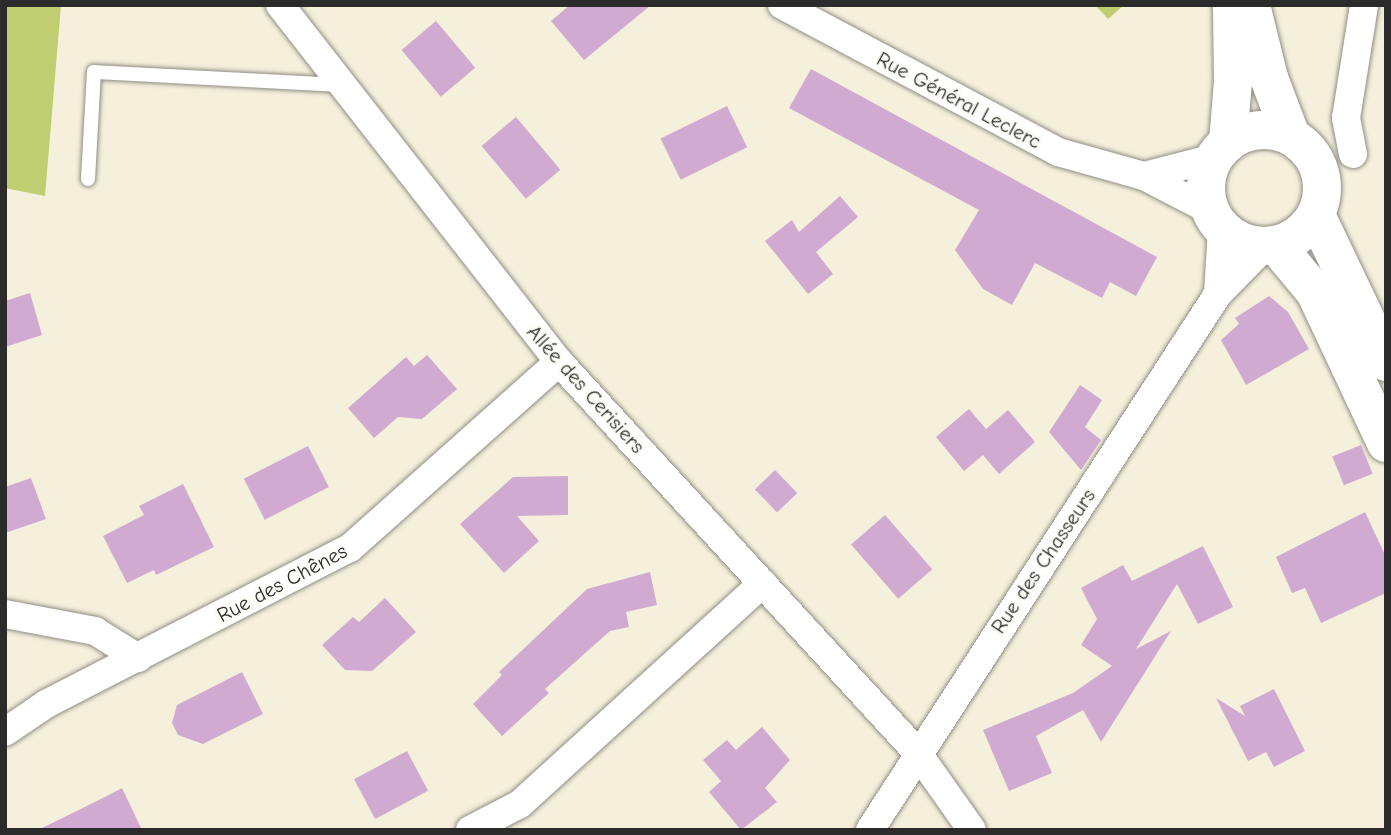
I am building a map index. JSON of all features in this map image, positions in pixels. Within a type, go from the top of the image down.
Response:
[{"type":"main road","points":[[1221,150],[1265,129],[1291,136],[1306,147],[1320,171],[1322,198],[1316,215],[1299,235],[1270,246],[1240,241],[1216,219],[1207,175],[1221,150],[1233,81],[1232,5]]},
{"type":"main road","points":[[1251,5],[1269,78],[1291,136]]},
{"type":"main road","points":[[1316,215],[1386,362]]},
{"type":"main road","points":[[1270,246],[1315,292],[1386,443]]},
{"type":"street","name":"Allée des Cerisiers","points":[[280,5],[338,85],[559,362],[917,752],[972,830]]},
{"type":"street","name":"Rue Général Leclerc","points":[[782,5],[1058,152],[1144,176],[1216,219]]},
{"type":"street","points":[[1353,154],[1346,118],[1364,5]]},
{"type":"street","points":[[1144,176],[1221,150]]},
{"type":"street","name":"Rue des Chasseurs","points":[[1216,219],[1217,294]]},
{"type":"street","name":"Rue des Chasseurs","points":[[870,830],[917,752],[1217,294],[1270,246]]},
{"type":"street","name":"Rue des Chênes","points":[[5,732],[46,704],[350,548],[559,362]]},
{"type":"street","points":[[470,830],[520,804],[763,583]]},
{"type":"street","points":[[5,614],[95,631],[138,658]]},
{"type":"lane","points":[[88,179],[94,72],[338,85]]},
{"type":"green space","points":[[5,5],[61,5],[45,196],[5,188]]},
{"type":"green space","points":[[1095,5],[1124,5],[1108,19]]},
{"type":"building","points":[[570,5],[651,5],[584,60],[551,21]]},
{"type":"building","points":[[436,21],[475,68],[441,97],[402,50]]},
{"type":"building","points":[[811,69],[1157,257],[1136,296],[1110,282],[1102,298],[1035,263],[1012,305],[983,289],[955,250],[979,210],[789,108]]},
{"type":"building","points":[[727,106],[747,147],[681,180],[660,138]]},
{"type":"building","points":[[516,117],[560,170],[526,199],[482,146]]},
{"type":"building","points":[[840,196],[858,217],[816,252],[833,274],[808,294],[765,241],[792,220],[799,232]]},
{"type":"building","points":[[30,293],[42,335],[5,347],[5,301]]},
{"type":"building","points":[[1269,296],[1288,312],[1309,349],[1246,385],[1221,340],[1239,324],[1235,318]]},
{"type":"building","points":[[427,355],[457,389],[422,419],[398,417],[374,438],[348,408],[406,357],[414,366]]},
{"type":"building","points":[[1080,385],[1102,400],[1085,427],[1101,440],[1081,470],[1049,432]]},
{"type":"building","points":[[969,409],[986,429],[1008,410],[1035,442],[999,474],[983,455],[964,471],[936,437]]},
{"type":"building","points":[[1361,445],[1373,474],[1344,485],[1332,457]]},
{"type":"building","points":[[308,446],[329,487],[265,520],[244,479]]},
{"type":"building","points":[[775,470],[797,493],[777,512],[755,489]]},
{"type":"building","points":[[568,476],[568,515],[517,516],[539,541],[504,573],[460,524],[513,477]]},
{"type":"building","points":[[31,478],[46,519],[5,533],[5,487]]},
{"type":"building","points":[[183,484],[214,547],[156,575],[154,570],[127,583],[103,536],[144,515],[139,506]]},
{"type":"building","points":[[1365,512],[1386,557],[1386,593],[1321,623],[1305,588],[1292,593],[1276,557]]},
{"type":"building","points":[[885,515],[932,569],[898,599],[851,545]]},
{"type":"building","points":[[1203,546],[1233,607],[1198,624],[1177,584],[1136,649],[1171,631],[1101,742],[1083,710],[1036,736],[1052,773],[1009,791],[983,730],[1073,693],[1112,666],[1081,645],[1097,619],[1081,588],[1123,565],[1132,581]]},
{"type":"building","points":[[650,572],[657,605],[626,612],[629,627],[610,631],[545,689],[549,693],[502,736],[473,704],[502,675],[499,672],[587,589]]},
{"type":"building","points":[[385,598],[416,632],[372,671],[345,670],[322,645],[353,617],[359,622]]},
{"type":"building","points":[[242,672],[263,714],[203,744],[178,735],[172,723],[177,705]]},
{"type":"building","points":[[1274,689],[1305,751],[1274,767],[1266,752],[1248,761],[1216,698],[1245,716],[1240,706]]},
{"type":"building","points":[[762,727],[790,760],[765,788],[777,802],[741,830],[709,792],[721,781],[703,760],[727,740],[736,750]]},
{"type":"building","points":[[407,751],[428,791],[375,819],[354,779]]},
{"type":"building","points":[[122,788],[142,830],[38,830],[105,797]]}]
